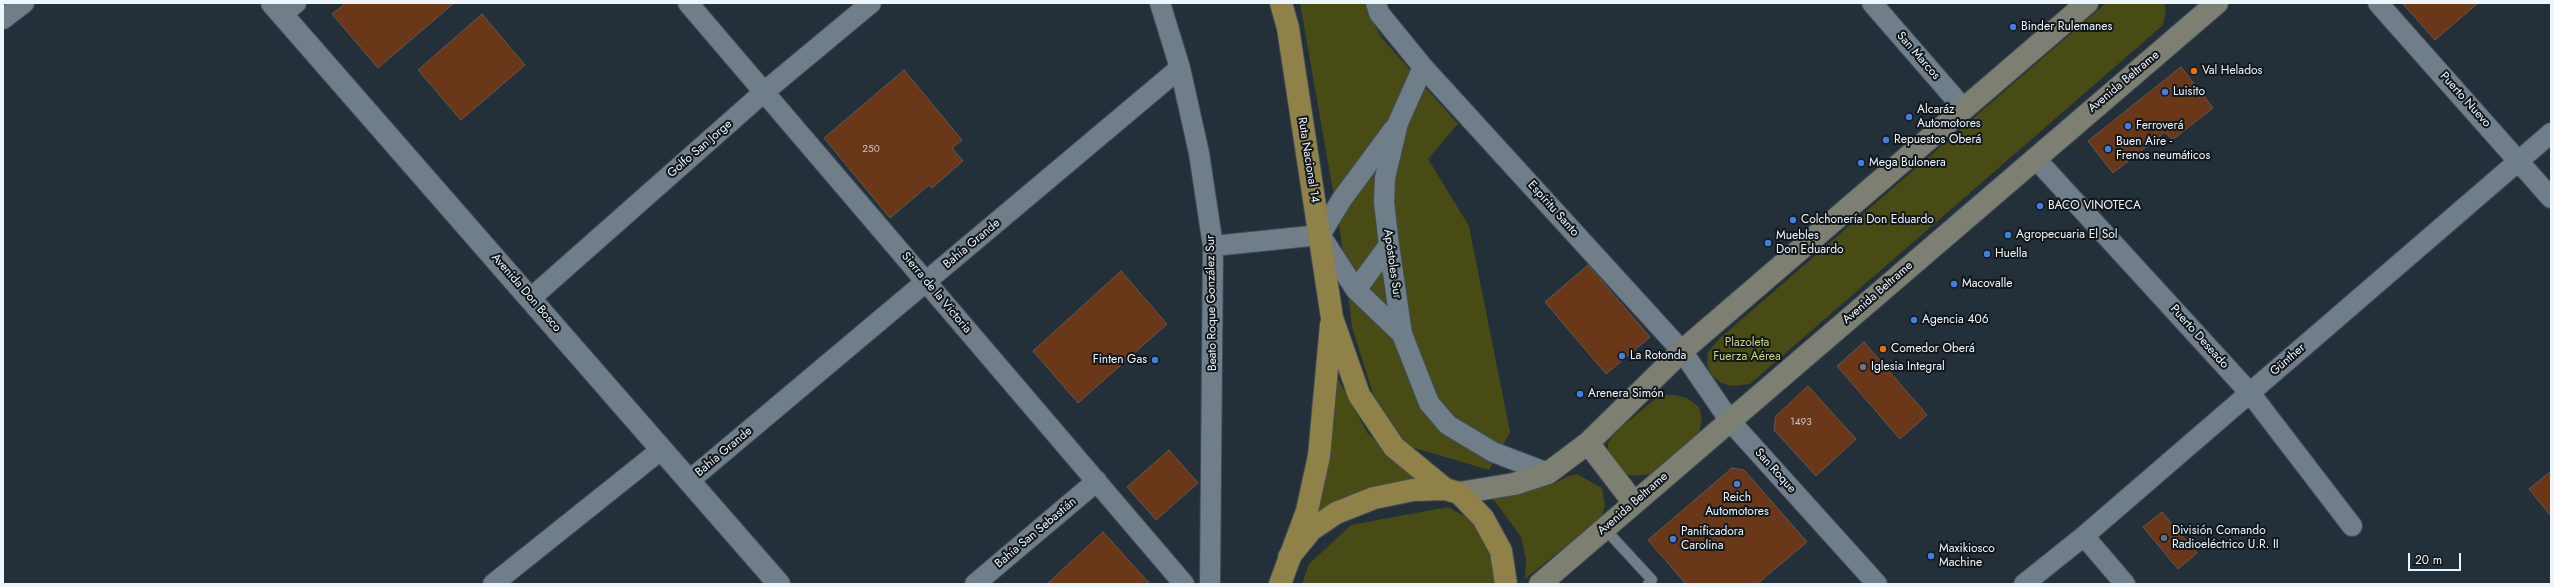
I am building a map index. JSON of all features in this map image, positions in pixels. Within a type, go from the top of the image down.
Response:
[{"type":"highway","name":"Ruta Nacional 14","points":[[1281,3],[1288,28],[1332,318],[1359,395],[1394,447],[1452,491],[1483,518],[1500,551],[1506,584]]},
{"type":"highway","name":"Ruta Nacional 14","points":[[1280,584],[1307,511],[1319,456],[1332,318]]},
{"type":"highway","name":"Ruta Nacional 14","points":[[1289,557],[1311,530],[1336,513],[1374,498],[1413,490],[1452,491]]},
{"type":"main road","points":[[1452,491],[1514,484],[1548,472],[1588,443],[1682,351],[2087,3]]},
{"type":"main road","name":"Avenida Beltrame","points":[[1542,583],[2035,158],[2209,5]]},
{"type":"main road","points":[[1588,443],[1634,503]]},
{"type":"street","points":[[3,19],[24,3]]},
{"type":"street","name":"Sierra de la Victoria","points":[[688,3],[1184,584]]},
{"type":"street","name":"Golfo San Jorge","points":[[531,298],[764,92],[871,3]]},
{"type":"street","name":"Beato Roque González Sur","points":[[1160,3],[1180,68],[1199,153],[1213,246],[1210,584]]},
{"type":"street","points":[[1376,3],[1379,13],[1423,67]]},
{"type":"street","name":"San Marcos","points":[[1872,3],[1964,109]]},
{"type":"street","name":"Puerto Nuevo","points":[[2378,3],[2551,198]]},
{"type":"street","name":"Avenida Don Bosco","points":[[284,7],[531,298],[779,584]]},
{"type":"street","name":"Apóstoles Sur","points":[[1423,67],[1398,123],[1385,178],[1384,202],[1402,334],[1429,403],[1448,425],[1493,452],[1548,472]]},
{"type":"street","name":"Espíritu Santo","points":[[1423,67],[1682,351]]},
{"type":"street","name":"Bahía Grande","points":[[690,480],[1180,68]]},
{"type":"street","points":[[1320,235],[1342,199],[1398,123]]},
{"type":"street","name":"Günther","points":[[2024,584],[2084,536],[2551,133]]},
{"type":"street","name":"Puerto Deseado","points":[[2035,158],[2250,393],[2352,526]]},
{"type":"street","points":[[1213,246],[1320,235]]},
{"type":"street","points":[[1320,235],[1356,290],[1402,334]]},
{"type":"street","points":[[1356,290],[1389,245]]},
{"type":"street","name":"San Roque","points":[[1682,351],[1730,421],[1877,584]]},
{"type":"street","points":[[493,584],[662,449]]},
{"type":"street","name":"Bahía San Sebastián","points":[[975,584],[1097,481]]},
{"type":"street","points":[[2084,536],[2125,584]]},
{"type":"lane","points":[[1605,529],[1652,580],[1648,584]]},
{"type":"green space","points":[[1300,3],[1364,3],[1381,37],[1458,124],[1428,159],[1469,226],[1510,432],[1489,470],[1408,446],[1374,397],[1352,327],[1340,231]]},
{"type":"green space","name":"Plazoleta Fuerza Aérea","points":[[2106,3],[2164,3],[2166,11],[2163,25],[1750,384],[1732,386],[1721,383],[1711,375],[1707,364],[1708,352],[1719,339]]},
{"type":"green space","points":[[1337,377],[1368,434],[1428,481],[1372,486],[1317,516]]},
{"type":"green space","points":[[1660,395],[1674,395],[1687,398],[1699,407],[1702,419],[1699,433],[1650,474],[1633,476],[1622,473],[1608,454],[1608,442],[1619,429]]},
{"type":"green space","points":[[1577,474],[1602,488],[1605,506],[1601,518],[1525,579],[1526,559],[1521,537],[1491,496],[1556,483],[1568,476]]},
{"type":"green space","points":[[1448,507],[1474,521],[1498,556],[1498,584],[1302,584],[1309,564],[1351,525]]},
{"type":"building","points":[[346,3],[454,3],[378,68],[332,14]]},
{"type":"building","points":[[2402,3],[2478,3],[2435,40]]},
{"type":"building","points":[[482,14],[525,65],[461,120],[418,70]]},
{"type":"building","points":[[2181,67],[2213,108],[2172,140],[2165,132],[2113,173],[2088,141]]},
{"type":"building","points":[[904,70],[962,140],[952,148],[963,161],[932,188],[929,185],[890,218],[824,138]]},
{"type":"building","points":[[1588,265],[1650,337],[1606,374],[1545,302]]},
{"type":"building","points":[[1121,271],[1167,324],[1078,403],[1033,351]]},
{"type":"building","points":[[1864,342],[1927,415],[1900,439],[1837,366]]},
{"type":"building","points":[[1808,386],[1856,439],[1816,476],[1774,430],[1776,416]]},
{"type":"building","points":[[1169,450],[1198,483],[1156,520],[1127,487]]},
{"type":"building","points":[[1732,468],[1744,470],[1807,542],[1757,584],[1686,584],[1648,540]]},
{"type":"building","points":[[2551,471],[2551,516],[2529,489]]},
{"type":"building","points":[[2162,512],[2197,553],[2178,569],[2143,527]]},
{"type":"building","points":[[1103,532],[1150,584],[1047,584]]},
{"type":"place","name":"Binder Rulemanes","points":[[2013,27]]},
{"type":"place","name":"Val Helados","points":[[2194,71]]},
{"type":"place","name":"Luisito","points":[[2165,92]]},
{"type":"place","name":"Alcaráz Automotores","points":[[1909,117]]},
{"type":"place","name":"Ferroverá","points":[[2128,126]]},
{"type":"place","name":"Repuestos Oberá","points":[[1886,140]]},
{"type":"place","name":"Buen Aire - Frenos neumáticos","points":[[2108,149]]},
{"type":"place","name":"Mega Bulonera","points":[[1861,163]]},
{"type":"place","name":"BACO VINOTECA","points":[[2040,206]]},
{"type":"place","name":"Colchonería Don Eduardo","points":[[1793,220]]},
{"type":"place","name":"Agropecuaria El Sol","points":[[2008,235]]},
{"type":"place","name":"Muebles Don Eduardo","points":[[1768,243]]},
{"type":"place","name":"Huella","points":[[1987,254]]},
{"type":"place","name":"Macovalle","points":[[1954,284]]},
{"type":"place","name":"Agencia 406","points":[[1914,320]]},
{"type":"place","name":"Comedor Oberá","points":[[1883,349]]},
{"type":"place","name":"La Rotonda","points":[[1622,356]]},
{"type":"place","name":"Finten Gas","points":[[1155,360]]},
{"type":"place","name":"Iglesia Integral","points":[[1863,367]]},
{"type":"place","name":"Arenera Simón","points":[[1580,394]]},
{"type":"place","name":"Reich Automotores","points":[[1737,484]]},
{"type":"place","name":"División Comando Radioeléctrico U.R. II","points":[[2164,538]]},
{"type":"place","name":"Panificadora Carolina","points":[[1673,539]]},
{"type":"place","name":"Maxikiosco Machine","points":[[1931,556]]}]
